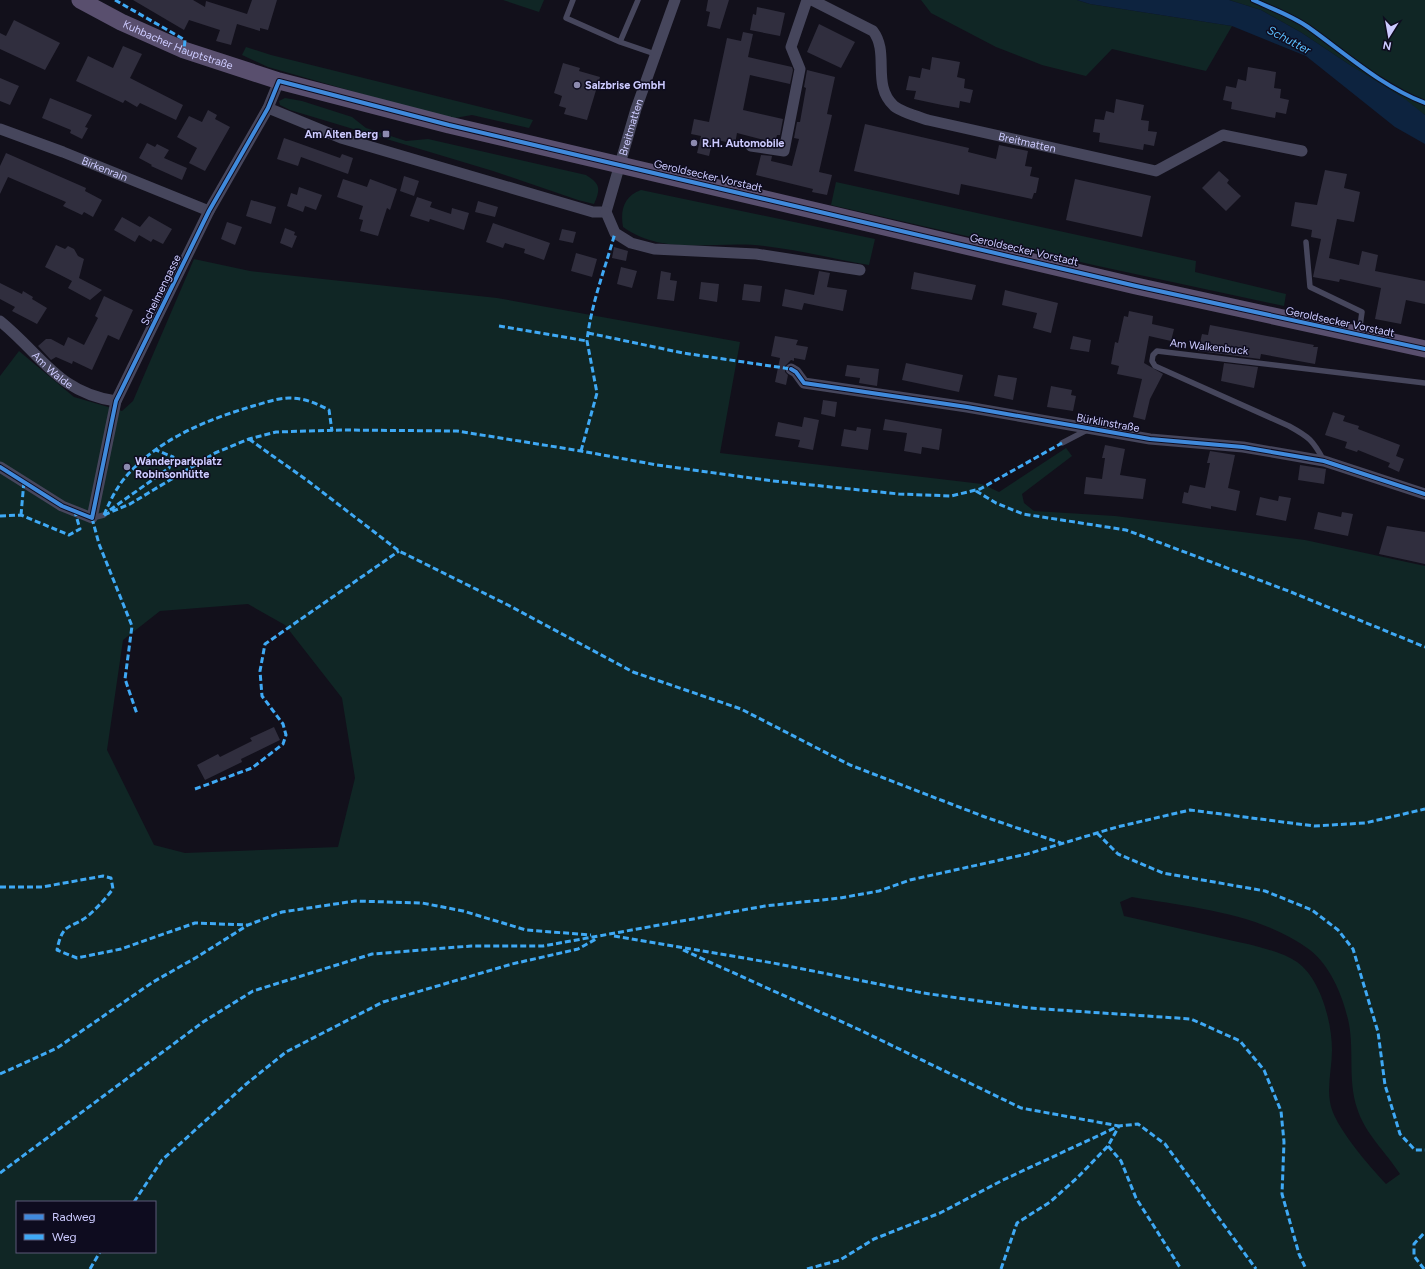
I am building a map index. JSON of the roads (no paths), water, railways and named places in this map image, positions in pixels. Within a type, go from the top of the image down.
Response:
[{"type":"main road","name":"Kuhbacher Hauptstraße","points":[[80,0],[121,22],[184,50],[279,81],[449,125],[619,165]]},
{"type":"main road","name":"Geroldsecker Vorstadt","points":[[619,165],[1136,286],[1425,349]]},
{"type":"street","name":"Breitmatten","points":[[619,165],[654,54],[675,0]]},
{"type":"street","points":[[751,146],[784,151],[800,69],[792,47],[807,0]]},
{"type":"street","name":"Breitmatten","points":[[812,0],[873,32],[878,38],[880,45],[881,84],[884,92],[894,106],[928,120],[1156,171],[1222,134],[1302,151]]},
{"type":"street","name":"Schelmengasse","points":[[92,518],[116,401],[209,211],[268,108],[279,81]]},
{"type":"street","points":[[268,108],[341,138],[593,212],[606,212]]},
{"type":"street","name":"Birkenrain","points":[[0,129],[63,152],[209,211]]},
{"type":"street","points":[[619,165],[606,212],[615,233],[631,243],[654,249],[756,254],[860,270]]},
{"type":"street","name":"Am Walde","points":[[0,321],[12,330],[45,366],[64,381],[88,394],[116,401]]},
{"type":"street","name":"Bürklinstraße","points":[[791,369],[796,372],[804,383],[967,407],[1150,439],[1242,447],[1324,461],[1425,494]]},
{"type":"street","points":[[0,467],[62,506],[92,518]]},
{"type":"lane","points":[[573,0],[566,18],[620,42],[654,54]]},
{"type":"lane","points":[[620,42],[638,0]]},
{"type":"lane","points":[[1306,242],[1310,287],[1362,312],[1359,335]]},
{"type":"lane","name":"Am Walkenbuck","points":[[1324,461],[1315,443],[1306,436],[1289,426],[1155,366],[1152,361],[1152,355],[1157,351],[1425,383]]},
{"type":"lane","points":[[1062,443],[1089,429]]},
{"type":"lane","points":[[92,518],[104,515]]},
{"type":"water","name":"Schutter","points":[[1077,0],[1229,0],[1261,10],[1302,33],[1405,99],[1425,115],[1425,144],[1395,127],[1306,56],[1232,26],[1090,4]]},
{"type":"place","name":"Salzbrise GmbH","points":[[577,85]]},
{"type":"place","name":"Am Alten Berg","points":[[386,134]]},
{"type":"place","name":"R.H. Automobile","points":[[694,143]]},
{"type":"place","name":"Wanderparkplatz Robinsonhütte","points":[[127,467]]}]
